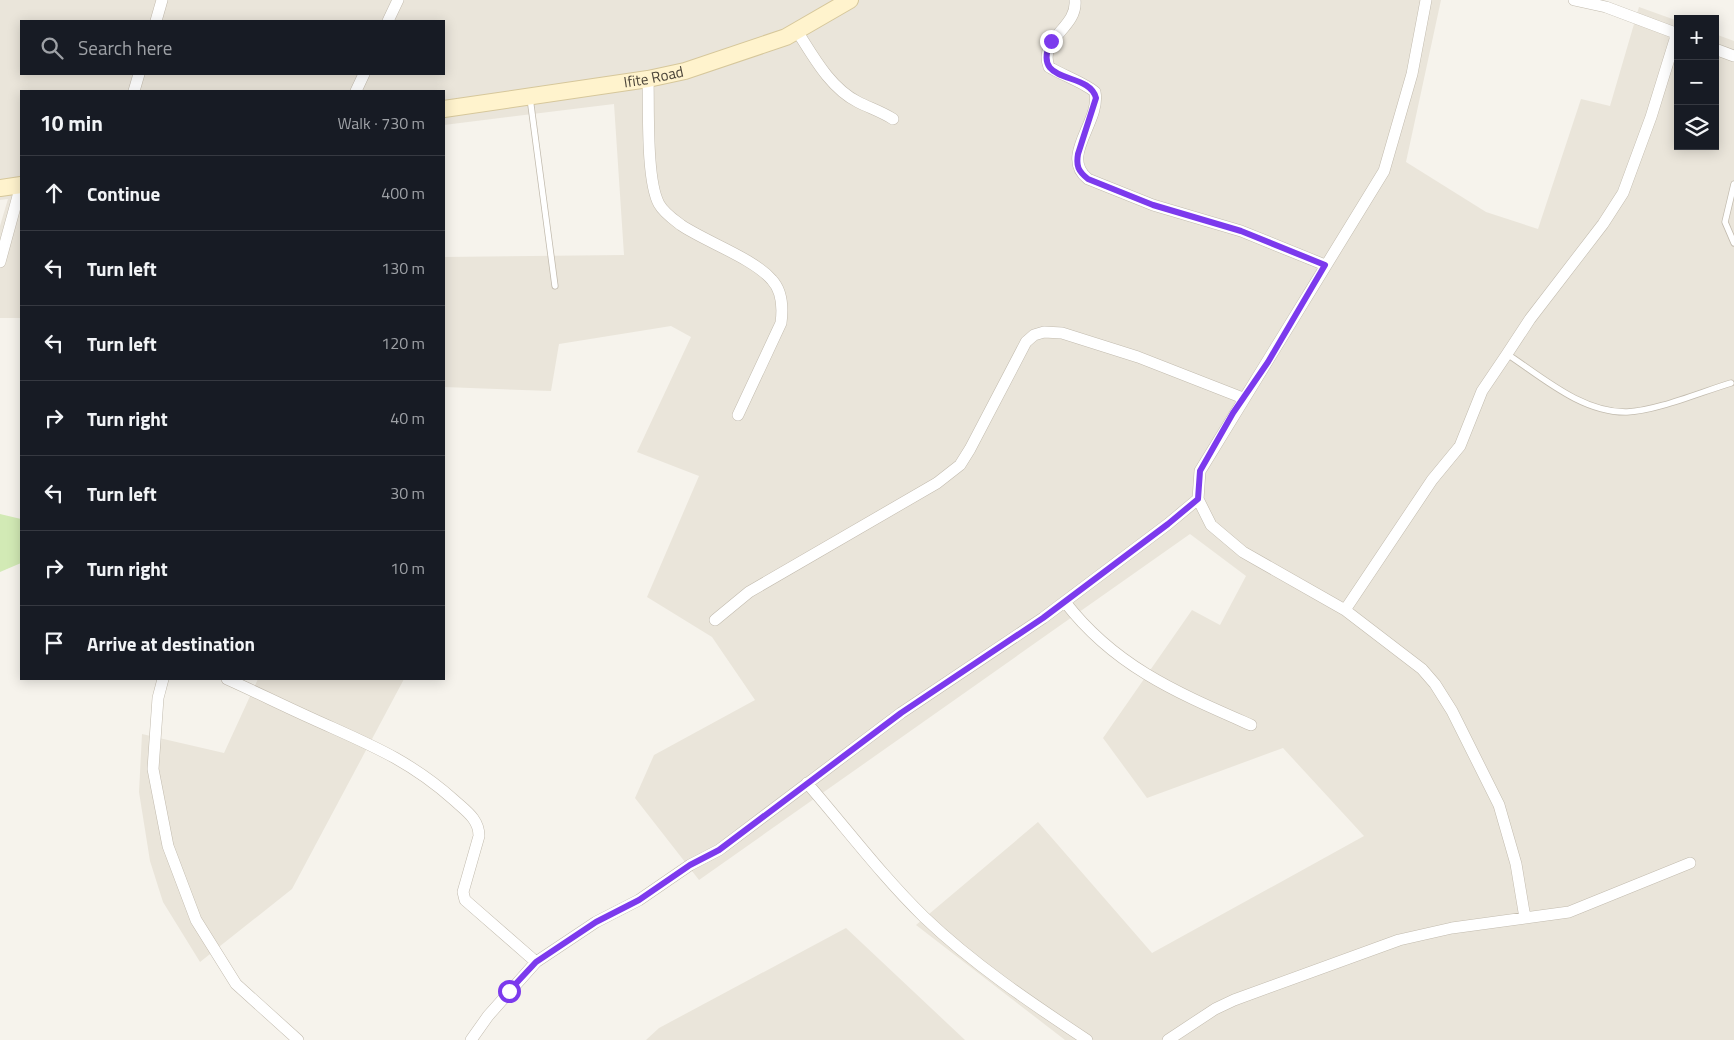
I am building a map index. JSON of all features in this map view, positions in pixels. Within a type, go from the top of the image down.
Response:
[{"type":"street","points":[[156,20],[162,0]]},
{"type":"street","points":[[388,20],[398,0]]},
{"type":"street","name":"Ifite Road","points":[[445,109],[648,79],[717,62],[786,37],[850,0]]},
{"type":"street","points":[[1075,0],[1075,11],[1051,41],[1046,59],[1049,67],[1074,81],[1089,86],[1095,92],[1094,110],[1076,164],[1079,172],[1088,179],[1153,205],[1241,231],[1325,265]]},
{"type":"street","points":[[1426,0],[1412,74],[1384,171],[1325,265],[1268,362],[1243,398],[1200,471],[1198,499],[1211,525],[1243,552],[1345,610],[1422,669],[1435,684],[1452,710],[1499,805],[1516,864],[1525,918]]},
{"type":"street","points":[[1574,0],[1606,7],[1674,32]]},
{"type":"street","points":[[797,31],[822,69],[843,90],[857,102],[879,110],[894,119]]},
{"type":"street","points":[[1345,610],[1432,480],[1460,446],[1482,392],[1530,319],[1603,224],[1623,193],[1674,46]]},
{"type":"street","points":[[1719,50],[1734,56]]},
{"type":"street","points":[[134,90],[139,75]]},
{"type":"street","points":[[356,90],[364,75]]},
{"type":"street","points":[[648,79],[654,188],[659,204],[669,216],[688,229],[756,267],[772,280],[779,292],[783,307],[781,323],[738,415]]},
{"type":"street","points":[[0,188],[20,185]]},
{"type":"street","points":[[0,262],[20,189]]},
{"type":"street","points":[[714,620],[749,592],[937,483],[960,465],[1026,342],[1034,335],[1044,332],[1062,333],[1138,357],[1243,398]]},
{"type":"street","points":[[472,1040],[488,1016],[536,962],[596,922],[639,900],[690,865],[719,850],[901,713],[1065,602],[1198,499]]},
{"type":"street","points":[[1065,602],[1082,623],[1104,645],[1140,671],[1185,696],[1251,725]]},
{"type":"street","points":[[163,680],[158,698],[153,770],[168,846],[196,920],[236,984],[298,1040]]},
{"type":"street","points":[[229,680],[372,745],[409,764],[429,778],[469,813],[476,820],[479,836],[462,892],[465,900],[536,962]]},
{"type":"street","points":[[807,783],[925,917],[1037,1007],[1087,1040]]},
{"type":"street","points":[[1168,1040],[1215,1009],[1234,1000],[1399,940],[1452,928],[1569,912],[1690,864]]},
{"type":"lane","points":[[530,96],[555,286]]},
{"type":"lane","points":[[1734,184],[1725,222],[1734,243]]},
{"type":"lane","points":[[1507,354],[1569,394],[1589,404],[1609,410],[1627,412],[1651,407],[1731,382]]},
{"type":"shaded area","points":[[0,0],[1441,0],[1406,162],[1486,212],[1538,229],[1581,99],[1610,106],[1639,7],[1674,20],[1674,150],[1719,150],[1719,35],[1734,41],[1734,1040],[1065,1040],[916,925],[1038,822],[1152,953],[1364,836],[1283,748],[1147,798],[1103,738],[1192,610],[1220,625],[1246,576],[1190,534],[699,880],[635,798],[654,755],[755,700],[712,637],[647,597],[699,476],[637,452],[691,337],[671,326],[559,344],[551,391],[445,387],[445,257],[624,255],[614,104],[445,125],[445,90],[20,90],[20,318],[0,318],[0,226],[8,199],[0,200]]},
{"type":"shaded area","points":[[258,680],[403,680],[292,889],[200,962],[163,902],[150,861],[139,792],[142,734],[224,753]]},
{"type":"shaded area","points":[[846,928],[965,1040],[646,1040],[659,1028]]},
{"type":"green space","points":[[0,514],[20,519],[20,563],[0,572]]},
{"type":"route","points":[[509,991],[536,962],[596,922],[639,900],[690,865],[719,850],[763,819],[791,793],[854,750],[901,713],[983,656],[1043,618],[1168,524],[1198,499],[1197,487],[1200,471],[1233,413],[1268,362],[1325,265],[1241,231],[1153,205],[1088,179],[1079,172],[1076,164],[1094,110],[1095,92],[1089,86],[1074,81],[1049,67],[1046,59],[1051,41]]}]
